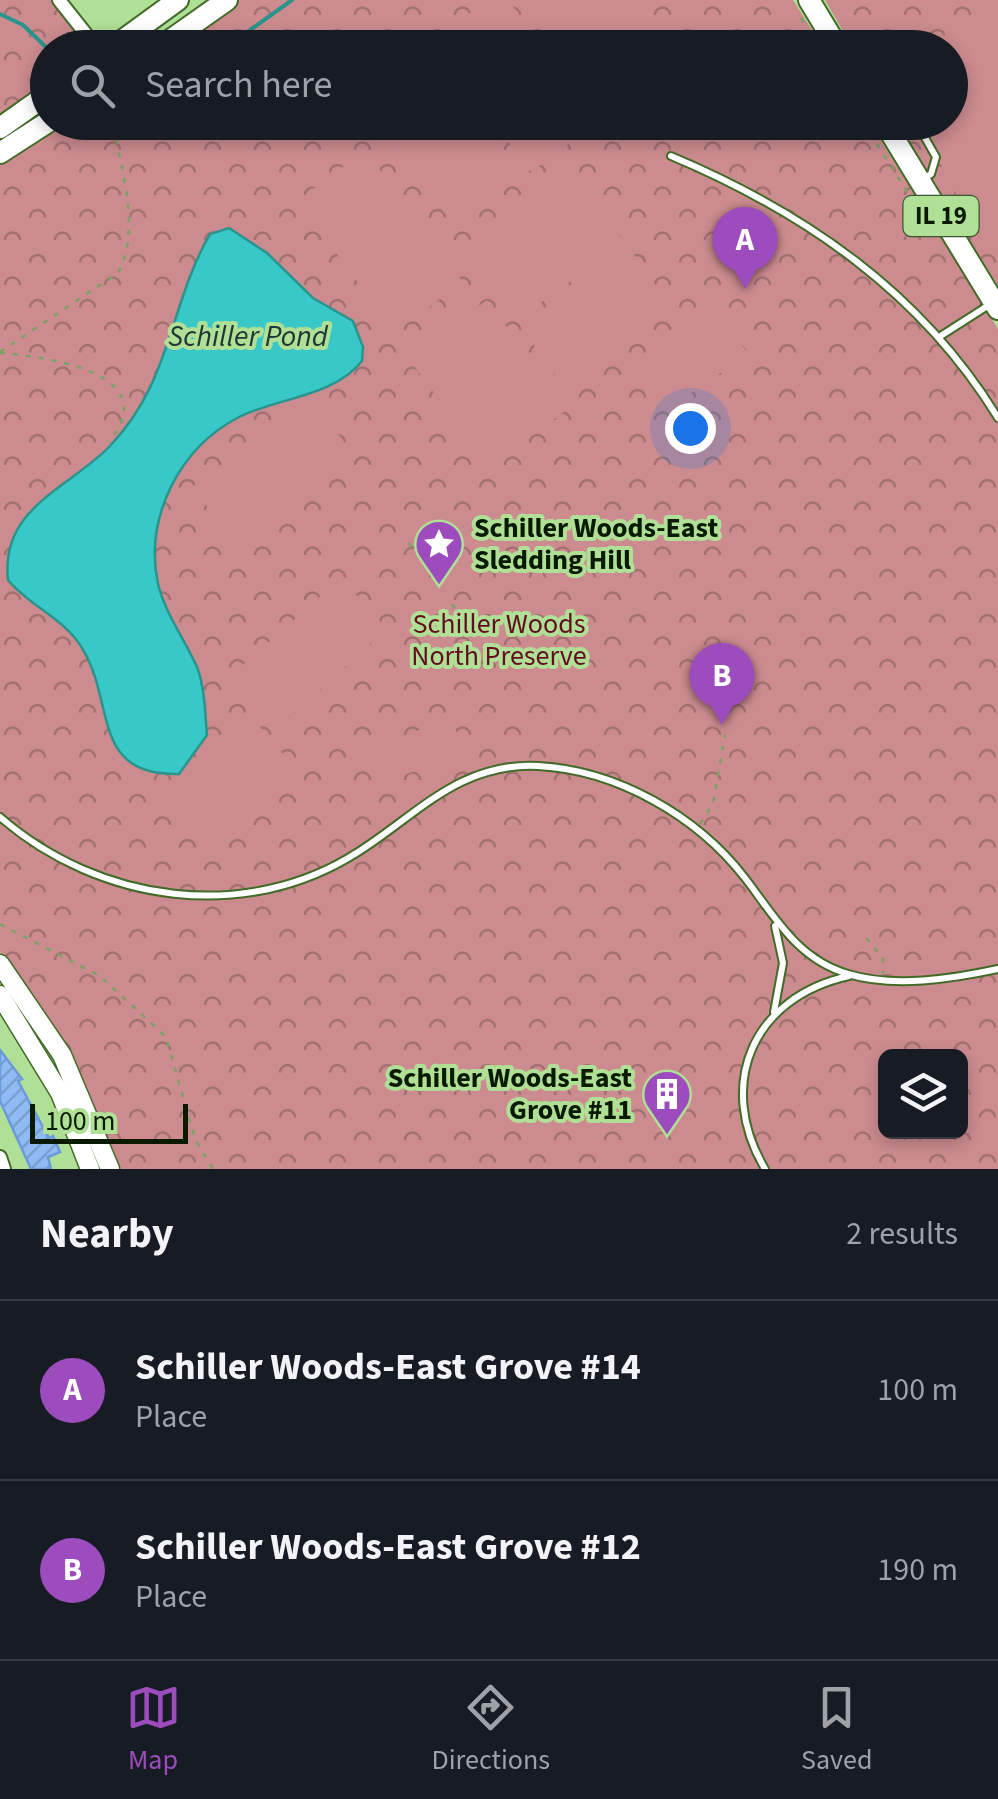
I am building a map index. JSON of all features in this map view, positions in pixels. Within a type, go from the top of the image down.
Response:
[{"type":"main road","points":[[137,30],[178,0]]},
{"type":"main road","points":[[184,30],[226,0]]},
{"type":"main road","points":[[804,8],[823,30]]},
{"type":"main road","points":[[0,128],[30,107]]},
{"type":"main road","points":[[0,153],[30,134]]},
{"type":"main road","name":"IL 19","points":[[895,140],[996,305]]},
{"type":"main road","points":[[0,964],[7,993],[60,1093],[90,1169]]},
{"type":"main road","points":[[7,993],[80,1090],[110,1169]]},
{"type":"street","points":[[59,0],[83,30]]},
{"type":"street","points":[[0,1157],[4,1169]]},
{"type":"lane","points":[[919,181],[931,174],[936,157],[926,140]]},
{"type":"lane","points":[[671,156],[748,190],[823,233],[882,281],[939,337],[998,418]]},
{"type":"lane","points":[[939,337],[996,305]]},
{"type":"lane","points":[[0,817],[42,848],[101,878],[137,888],[200,896],[261,891],[312,876],[360,850],[438,792],[501,768],[546,767],[600,778],[640,794],[696,829],[732,862],[773,921],[808,954],[850,975],[937,979],[998,968]]},
{"type":"lane","points":[[765,1169],[744,1119],[742,1091],[746,1064],[772,1016],[782,962],[773,921]]},
{"type":"lane","points":[[772,1016],[803,991],[850,975]]},
{"type":"path","points":[[0,352],[118,274],[124,263],[128,226],[114,140]]},
{"type":"path","points":[[875,140],[934,232]]},
{"type":"path","points":[[0,352],[54,359],[100,374],[118,397],[123,416],[122,425],[109,442]]},
{"type":"path","points":[[409,543],[430,573]]},
{"type":"path","points":[[452,604],[468,628]]},
{"type":"path","points":[[696,829],[713,804],[724,736]]},
{"type":"path","points":[[0,924],[100,976],[166,1037],[195,1139],[213,1169]]},
{"type":"path","points":[[866,938],[883,958],[882,978]]},
{"type":"green space","points":[[0,0],[51,0],[75,30],[30,30],[30,96],[0,118]]},
{"type":"green space","points":[[240,0],[793,0],[812,30],[198,30]]},
{"type":"green space","points":[[487,0],[508,0],[530,30],[446,30]]},
{"type":"green space","points":[[521,0],[626,0],[648,30],[543,30]]},
{"type":"green space","points":[[825,0],[998,0],[998,286],[908,140],[968,140],[968,30],[842,30]]},
{"type":"green space","points":[[995,6],[998,11],[998,262],[941,169],[946,148],[941,140],[968,140],[968,30],[953,30]]},
{"type":"green space","name":"Schiller Woods North Preserve","points":[[33,140],[881,140],[998,329],[998,1169],[119,1169],[69,1050],[0,952],[0,162]]},
{"type":"green space","points":[[390,140],[495,140],[521,176],[454,226]]},
{"type":"green space","points":[[507,140],[574,140],[531,172]]},
{"type":"green space","points":[[365,150],[463,282],[395,332],[297,201]]},
{"type":"green space","points":[[570,167],[624,242],[517,320],[463,245]]},
{"type":"green space","points":[[628,247],[670,305],[561,383],[520,326]]},
{"type":"green space","points":[[487,300],[568,409],[489,467],[408,358]]},
{"type":"green space","points":[[718,310],[748,354],[668,409],[638,365]]},
{"type":"green space","points":[[315,401],[355,458],[232,543],[193,486]]},
{"type":"green space","points":[[341,578],[387,629],[282,724],[235,672]]},
{"type":"green space","points":[[450,717],[464,750],[388,782],[374,749]]},
{"type":"green space","points":[[255,721],[292,765],[205,838],[168,794]]},
{"type":"water","name":"Schiller Pond","points":[[229,228],[267,253],[313,298],[353,321],[363,347],[362,361],[337,382],[239,417],[218,430],[183,466],[171,487],[156,534],[158,584],[200,675],[207,735],[179,774],[151,771],[131,763],[118,750],[82,648],[66,628],[8,580],[8,555],[26,517],[93,462],[130,422],[158,370],[196,261],[210,234]]},
{"type":"building","points":[[0,1050],[22,1079],[18,1081],[60,1152],[48,1157],[51,1169],[31,1169],[0,1101]]},
{"type":"waterway","points":[[250,30],[292,0]]},
{"type":"waterway","points":[[0,14],[30,32]]},
{"type":"place","name":"Schiller Woods-East Grove #14","points":[[745,289]]},
{"type":"place","name":"Schiller Woods-East Sledding Hill","points":[[439,586]]},
{"type":"place","name":"Schiller Woods-East Grove #12","points":[[722,725]]},
{"type":"place","name":"Schiller Woods-East Grove #11","points":[[667,1136]]}]
